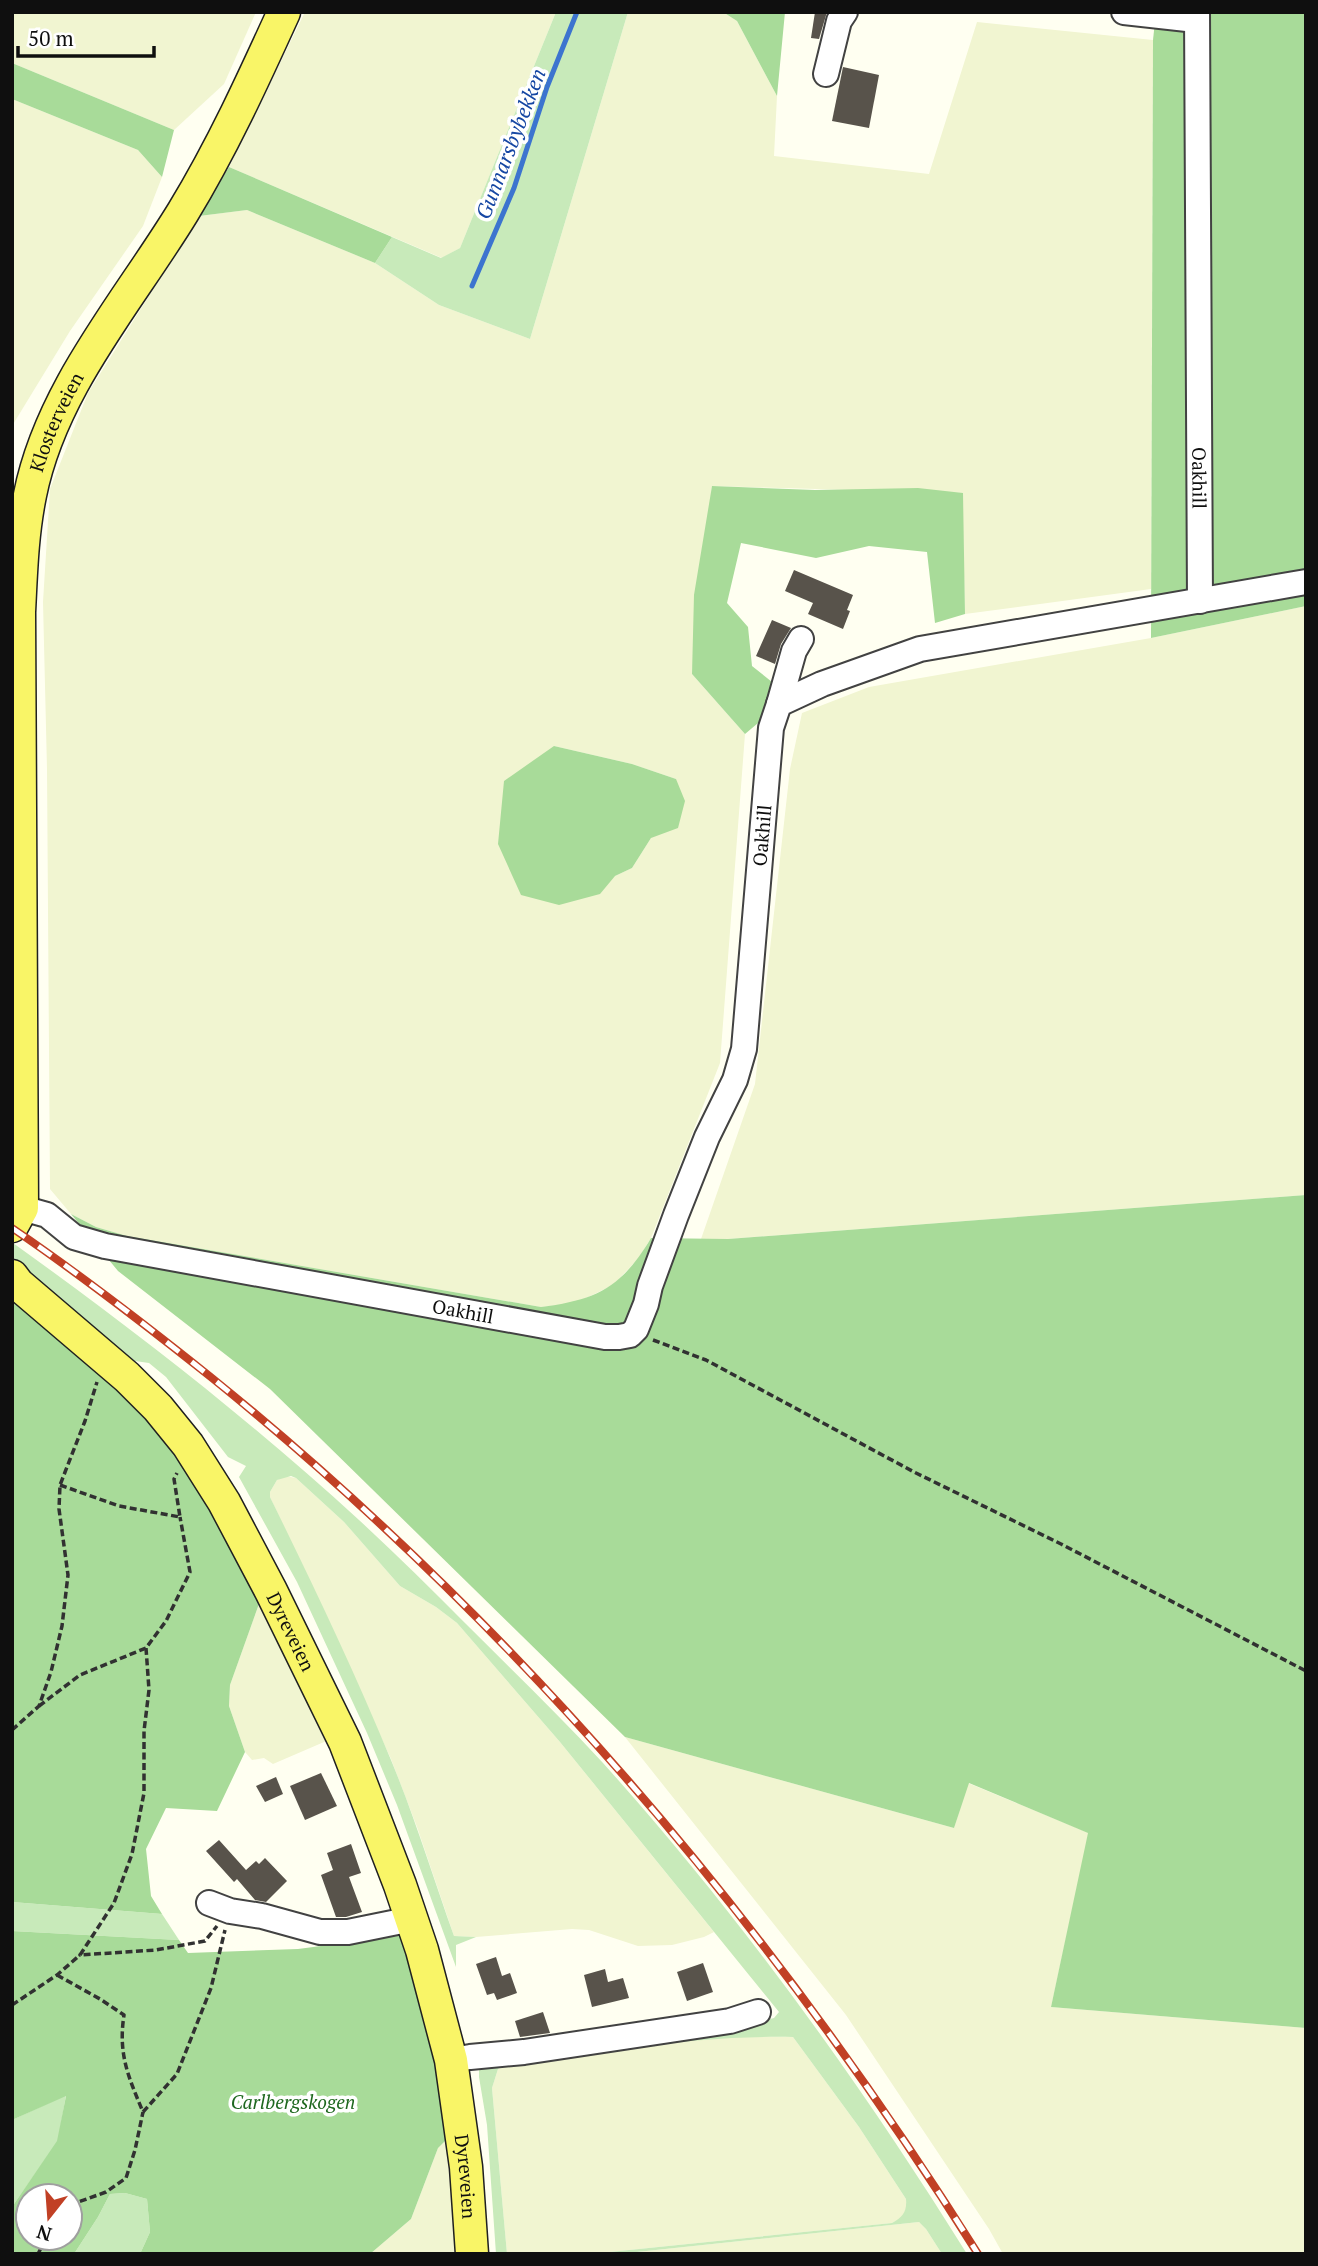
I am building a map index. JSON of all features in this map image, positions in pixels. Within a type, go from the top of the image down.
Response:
[{"type":"main road","name":"Klosterveien","points":[[17,1218],[19,611],[22,545],[30,493],[61,407],[84,365],[184,210],[248,93],[284,12]]},
{"type":"main road","name":"Dyreveien","points":[[12,1276],[105,1357],[158,1408],[188,1445],[224,1502],[266,1580],[345,1742],[412,1919],[451,2060],[466,2167],[472,2254]]},
{"type":"street","points":[[826,74],[839,20],[845,12]]},
{"type":"street","name":"Oakhill","points":[[1124,12],[1197,16],[1199,601]]},
{"type":"street","points":[[779,704],[822,684],[920,649],[1306,582]]},
{"type":"street","name":"Oakhill","points":[[17,1218],[47,1215],[74,1237],[105,1246],[605,1337],[629,1335],[636,1329],[676,1214],[707,1137],[735,1080],[744,1049],[771,728],[794,651],[801,639]]},
{"type":"street","points":[[219,1907],[320,1932],[348,1932],[412,1919]]},
{"type":"street","points":[[451,2060],[524,2052],[730,2021],[758,2012]]},
{"type":"path","points":[[629,1335],[659,1341],[706,1360],[914,1472],[1061,1544],[1306,1671]]},
{"type":"path","points":[[38,1706],[51,1672],[62,1626],[68,1575],[59,1508],[60,1485],[85,1421],[105,1357]]},
{"type":"path","points":[[12,1730],[38,1706],[80,1675],[146,1648],[166,1621],[190,1572],[174,1479],[188,1445]]},
{"type":"path","points":[[60,1485],[119,1506],[180,1517]]},
{"type":"path","points":[[12,2005],[57,1975],[80,1955],[114,1903],[132,1854],[144,1793],[144,1731],[149,1690],[146,1648]]},
{"type":"path","points":[[80,1955],[156,1950],[205,1941],[219,1907]]},
{"type":"path","points":[[84,2200],[106,2192],[126,2178],[143,2112],[177,2074],[211,1988],[219,1907]]},
{"type":"path","points":[[57,1975],[124,2015],[120,2039],[125,2062],[143,2112]]},
{"type":"green space","points":[[12,12],[256,12],[224,84],[174,130],[12,63]]},
{"type":"green space","points":[[305,12],[556,12],[460,248],[442,258],[229,167]]},
{"type":"green space","points":[[556,12],[628,12],[530,339],[439,305],[375,263],[392,237],[441,258],[460,248]]},
{"type":"green space","points":[[628,12],[723,12],[737,21],[777,96],[774,156],[929,174],[977,22],[1153,40],[1151,589],[965,614],[962,493],[712,486],[692,674],[745,734],[720,1063],[651,1238],[638,1259],[613,1285],[576,1303],[541,1307],[127,1236],[96,1227],[71,1214],[50,1189],[43,602],[50,489],[88,393],[199,216],[247,210],[375,263],[439,305],[530,339]],"holes":[[[554,746],[632,764],[676,779],[651,838],[632,868],[615,876]]]},
{"type":"green space","points":[[723,12],[785,12],[777,96],[737,21]]},
{"type":"green space","points":[[1156,12],[1306,12],[1306,606],[1151,638],[1153,40]]},
{"type":"green space","points":[[12,63],[174,130],[162,177],[138,150],[12,99]]},
{"type":"green space","points":[[12,99],[138,150],[162,177],[143,226],[70,331],[12,426]]},
{"type":"green space","points":[[229,167],[392,237],[375,263],[247,210],[199,216]]},
{"type":"green space","points":[[712,486],[815,490],[918,488],[963,493],[965,614],[935,623],[927,552],[869,546],[816,558],[741,543],[727,603],[748,627],[752,666],[772,682],[770,713],[745,734],[692,674],[694,595]]},
{"type":"green space","points":[[1306,606],[1306,1195],[701,1239],[755,1084],[790,769],[802,713],[869,687],[1151,638]]},
{"type":"green space","points":[[554,746],[632,764],[676,779],[685,801],[678,828],[651,838],[632,868],[615,876],[600,894],[559,905],[521,895],[498,844],[504,781]]},
{"type":"green space","points":[[1306,1195],[1306,2028],[1051,2007],[1088,1833],[969,1783],[954,1828],[625,1737],[270,1389],[118,1271],[71,1214],[96,1227],[127,1236],[541,1307],[578,1300],[606,1288],[629,1268],[651,1238],[728,1239]]},
{"type":"green space","points":[[13,1243],[190,1376],[318,1483],[412,1571],[603,1763],[702,1879],[796,2000],[884,2126],[967,2254],[942,2254],[919,2222],[618,2254],[590,2254],[892,2223],[902,2216],[906,2199],[859,2127],[793,2037],[757,2037],[612,2050],[503,2065],[498,2069],[492,2088],[507,2254],[496,2254],[487,2125],[479,2077],[482,2065],[752,2024],[774,2018],[779,2012],[560,1742],[457,1623],[400,1586],[344,1522],[296,1478],[291,1476],[277,1480],[270,1497],[348,1660],[391,1760],[454,1936],[476,1937],[456,1945],[456,1967],[397,1805],[367,1733],[297,1582],[239,1477],[246,1466],[228,1457],[166,1377],[149,1363],[121,1359],[15,1262]]},
{"type":"green space","points":[[12,1288],[159,1421],[211,1494],[260,1601],[230,1685],[229,1706],[245,1752],[217,1811],[166,1808],[146,1849],[151,1896],[162,1914],[12,1902]]},
{"type":"green space","points":[[285,1476],[296,1478],[344,1522],[400,1586],[457,1623],[560,1742],[714,1932],[672,1945],[638,1946],[589,1930],[572,1929],[476,1937],[454,1936],[391,1759],[270,1497],[277,1480]]},
{"type":"green space","points":[[260,1601],[331,1739],[273,1764],[264,1758],[252,1760],[245,1752],[229,1706],[230,1685]]},
{"type":"green space","points":[[625,1737],[954,1828],[968,1783],[1089,1833],[1051,2007],[1306,2028],[1306,2254],[1003,2254],[846,2015]]},
{"type":"green space","points":[[12,1902],[162,1914],[179,1940],[12,1931]]},
{"type":"green space","name":"Carlbergskogen","points":[[12,1931],[179,1940],[188,1953],[298,1949],[405,1935],[443,2070],[448,2138],[438,2148],[411,2219],[370,2254],[140,2254],[150,2232],[147,2199],[125,2193],[110,2194],[84,2239],[84,2182],[29,2182],[57,2141],[66,2096],[12,2120]]},
{"type":"green space","points":[[754,2036],[793,2037],[859,2127],[906,2199],[907,2207],[902,2218],[892,2223],[590,2254],[507,2254],[492,2088],[498,2069],[503,2065],[682,2041]]},
{"type":"green space","points":[[66,2095],[58,2141],[29,2182],[14,2182],[12,2205],[12,2120]]},
{"type":"green space","points":[[448,2138],[455,2254],[370,2254],[411,2219],[438,2148]]},
{"type":"green space","points":[[125,2193],[147,2199],[150,2232],[140,2254],[74,2254],[84,2252],[84,2239],[110,2194]]},
{"type":"green space","name":"Carlbergskogen","points":[[14,2204],[14,2252],[75,2252],[74,2254],[12,2254]]},
{"type":"green space","points":[[919,2222],[942,2254],[618,2254]]},
{"type":"building","points":[[815,12],[827,12],[819,39],[811,38]]},
{"type":"building","points":[[843,67],[879,75],[869,128],[832,121]]},
{"type":"building","points":[[794,570],[853,595],[843,629],[808,614],[813,603],[785,591]]},
{"type":"building","points":[[772,620],[791,628],[781,644],[775,664],[756,656]]},
{"type":"building","points":[[321,1773],[337,1806],[305,1820],[290,1786]]},
{"type":"building","points":[[276,1777],[283,1794],[265,1802],[256,1786]]},
{"type":"building","points":[[219,1840],[246,1870],[256,1861],[259,1864],[265,1858],[287,1881],[266,1902],[255,1900],[237,1879],[234,1882],[206,1851]]},
{"type":"building","points":[[351,1844],[361,1873],[349,1877],[362,1912],[336,1917],[321,1875],[333,1870],[327,1853]]},
{"type":"building","points":[[496,1957],[502,1976],[510,1973],[517,1993],[497,2000],[494,1993],[487,1995],[476,1964]]},
{"type":"building","points":[[703,1963],[713,1992],[687,2001],[677,1972]]},
{"type":"building","points":[[605,1969],[608,1982],[623,1978],[629,1998],[592,2007],[584,1975]]},
{"type":"building","points":[[543,2012],[550,2033],[520,2037],[515,2021]]},
{"type":"waterway","name":"Gunnarsbybekken","points":[[472,286],[514,188],[547,87],[577,12]]},
{"type":"railway","points":[[12,1228],[163,1339],[324,1473],[431,1572],[533,1676],[631,1784],[724,1896],[813,2012],[898,2131],[978,2254]]}]
